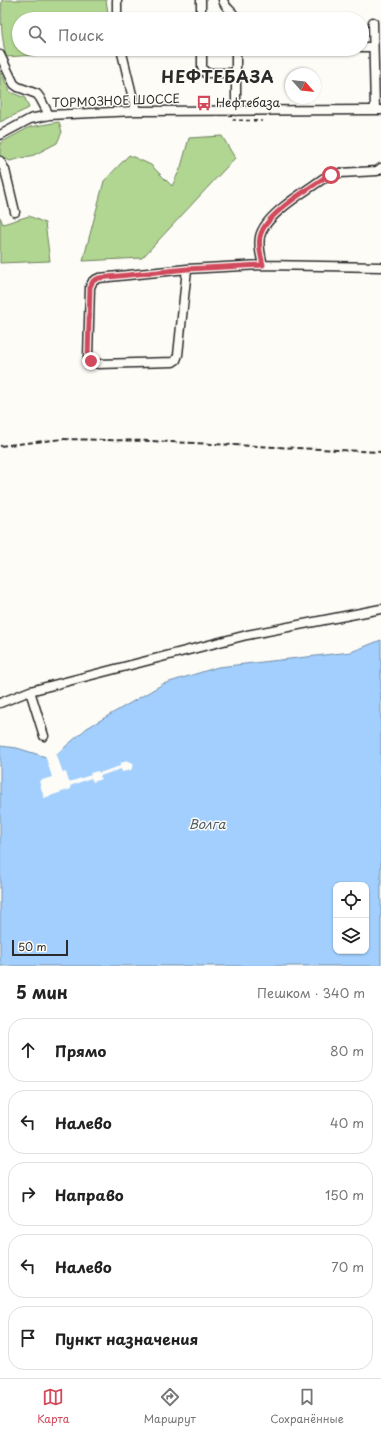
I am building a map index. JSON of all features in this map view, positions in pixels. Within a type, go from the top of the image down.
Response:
[{"type":"street","points":[[117,0],[117,12]]},
{"type":"street","points":[[201,0],[201,12]]},
{"type":"street","points":[[223,0],[224,5],[233,12]]},
{"type":"street","points":[[373,22],[373,47],[378,110]]},
{"type":"street","points":[[369,47],[373,47]]},
{"type":"street","points":[[0,55],[14,84],[18,88],[37,94],[49,115]]},
{"type":"street","points":[[123,56],[136,111]]},
{"type":"street","points":[[202,56],[202,67],[205,73],[235,73]]},
{"type":"street","points":[[236,56],[236,111]]},
{"type":"street","name":"ТОРМОЗНОЕ ШОССЕ","points":[[0,135],[30,119],[49,115],[136,111],[378,110]]},
{"type":"street","points":[[0,161],[5,170],[15,212]]},
{"type":"street","points":[[263,265],[259,248],[259,238],[263,227],[277,212],[324,178],[331,175],[377,171],[381,168]]},
{"type":"street","points":[[187,269],[178,355],[176,360],[173,362],[98,364],[91,361],[88,357],[90,287],[93,281],[99,278],[187,269],[263,265],[381,267]]},
{"type":"street","points":[[0,703],[30,691],[247,635],[381,609]]},
{"type":"street","points":[[30,691],[44,736]]},
{"type":"green space","points":[[2,0],[106,0],[108,12],[12,12],[12,56],[21,56],[6,57],[3,43],[1,14]]},
{"type":"green space","points":[[0,70],[10,92],[25,98],[29,108],[0,122]]},
{"type":"green space","points":[[59,122],[62,132],[57,143],[34,155],[10,161],[0,156],[0,143],[30,127]]},
{"type":"green space","points":[[222,136],[235,158],[142,258],[83,261],[104,181],[129,155],[151,165],[172,186],[181,167],[189,138]]},
{"type":"green space","points":[[29,216],[45,223],[50,261],[0,263],[0,217],[3,224]]},
{"type":"water","name":"Волга","points":[[381,640],[381,966],[0,966],[0,746],[17,748],[46,757],[57,754],[87,728],[163,684],[218,667],[351,652]]},
{"type":"pier","points":[[56,753],[63,773],[66,772],[69,782],[91,775],[90,773],[98,771],[99,773],[120,766],[120,763],[128,761],[134,764],[131,770],[122,772],[121,769],[100,776],[101,779],[93,782],[91,778],[70,786],[71,789],[44,798],[39,781],[52,777],[45,755]]},
{"type":"railway","points":[[0,446],[63,439],[150,441],[381,452]]},
{"type":"place","name":"Нефтебаза","points":[[204,103]]},
{"type":"district","name":"НЕФТЕБАЗА","points":[[218,77]]},
{"type":"route","points":[[91,361],[88,357],[90,287],[93,281],[99,278],[187,269],[263,265],[259,248],[259,238],[263,227],[277,212],[324,178],[331,175]]}]
